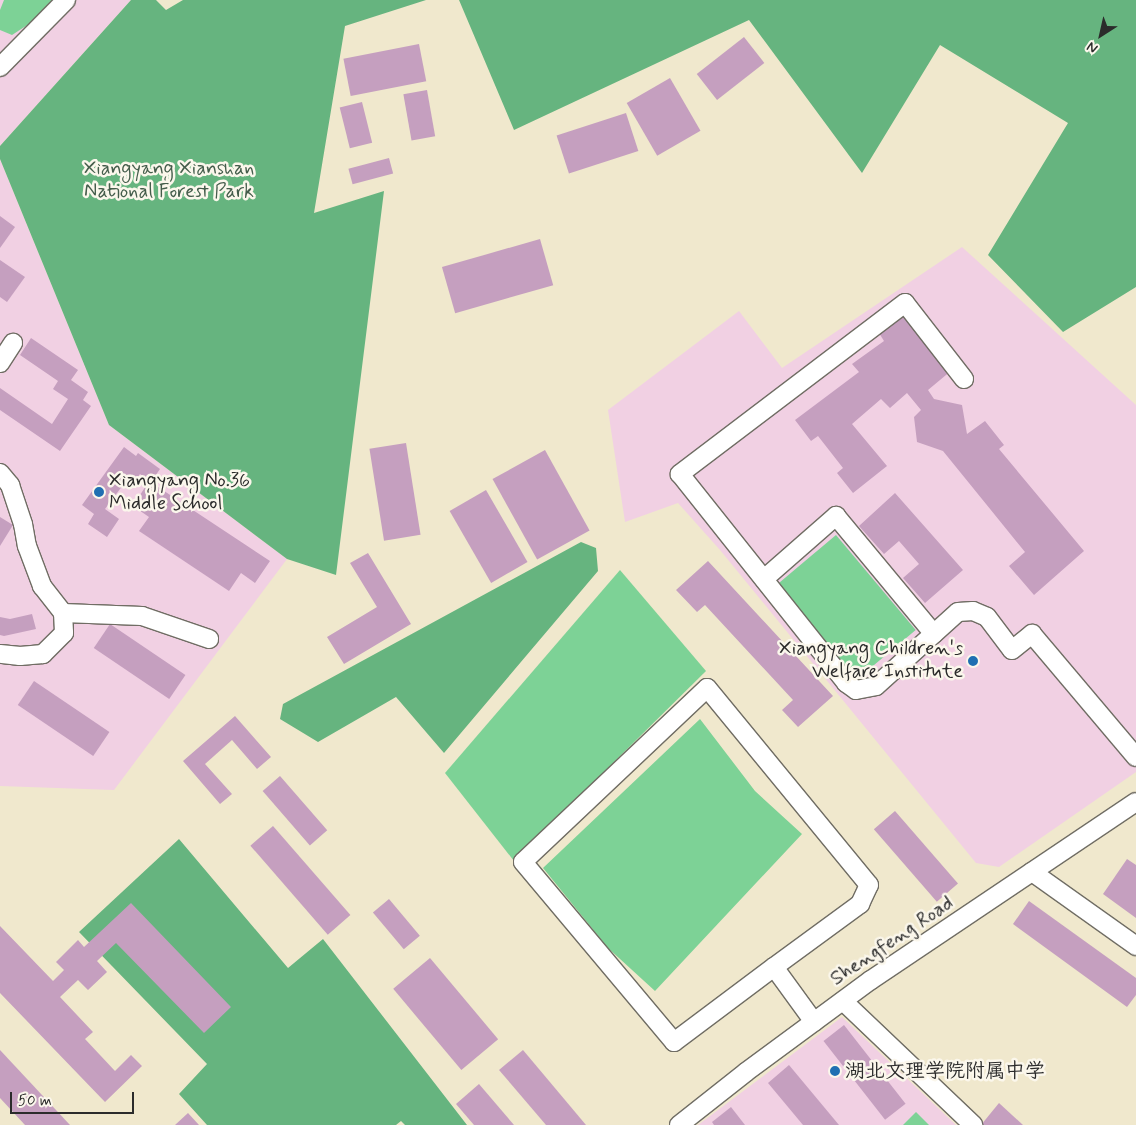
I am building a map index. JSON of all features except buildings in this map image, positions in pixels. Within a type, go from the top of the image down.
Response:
[{"type":"street","points":[[0,67],[66,0]]},
{"type":"street","points":[[964,380],[905,303],[680,474],[846,683],[856,690],[876,686],[958,612],[974,611],[987,617],[1012,650],[1032,634],[1136,756]]},
{"type":"street","points":[[0,363],[13,343]]},
{"type":"street","points":[[0,473],[10,485],[23,524],[27,546],[42,586],[63,613],[64,633],[44,654],[20,656],[0,654]]},
{"type":"street","points":[[764,579],[836,516],[934,634]]},
{"type":"street","points":[[63,613],[142,616],[209,639]]},
{"type":"street","points":[[707,688],[869,885],[860,904],[774,967],[674,1042],[523,862],[707,688]]},
{"type":"street","name":"Shengfeng Road","points":[[679,1125],[843,1001],[1136,802]]},
{"type":"street","points":[[1032,872],[1136,946]]},
{"type":"street","points":[[774,967],[814,1022]]},
{"type":"street","points":[[843,1001],[973,1125]]},
{"type":"shaded area","points":[[0,0],[131,0],[0,146]]},
{"type":"shaded area","name":"Xiangyang No.36 Middle School","points":[[0,159],[109,425],[287,559],[114,790],[0,786]]},
{"type":"shaded area","name":"Xiangyang Children's Welfare Institute","points":[[962,247],[1136,405],[1136,772],[999,867],[976,863],[720,550],[678,503],[625,522],[608,410],[739,311],[782,368]]},
{"type":"shaded area","name":"湖北文理学院附属中学","points":[[842,1017],[956,1125],[698,1125]]},
{"type":"green space","points":[[4,0],[54,0],[32,22],[12,35],[0,30],[0,10]]},
{"type":"green space","name":"Xiangyang Xianshan National Forest Park","points":[[131,0],[156,0],[166,10],[183,0],[426,0],[345,26],[314,213],[384,191],[336,575],[287,559],[109,425],[0,159],[0,146]]},
{"type":"green space","points":[[459,0],[1136,0],[1136,287],[1063,332],[988,255],[1068,123],[940,45],[862,173],[749,20],[514,130]]},
{"type":"green space","points":[[836,535],[916,630],[856,680],[776,585]]},
{"type":"green space","points":[[581,542],[596,548],[598,571],[444,753],[396,697],[318,742],[280,719],[283,704]]},
{"type":"green space","points":[[620,570],[706,671],[514,861],[445,773]]},
{"type":"green space","points":[[700,719],[755,791],[802,834],[655,991],[608,948],[543,868]]},
{"type":"green space","points":[[179,839],[288,968],[323,939],[467,1125],[405,1125],[401,1121],[396,1125],[207,1125],[179,1094],[207,1064],[79,932]]},
{"type":"green space","points":[[916,1112],[929,1125],[903,1125]]},
{"type":"place","name":"Xiangyang No.36 Middle School","points":[[99,492]]},
{"type":"place","name":"Xiangyang Children's Welfare Institute","points":[[973,661]]},
{"type":"place","name":"湖北文理学院附属中学","points":[[835,1071]]}]
